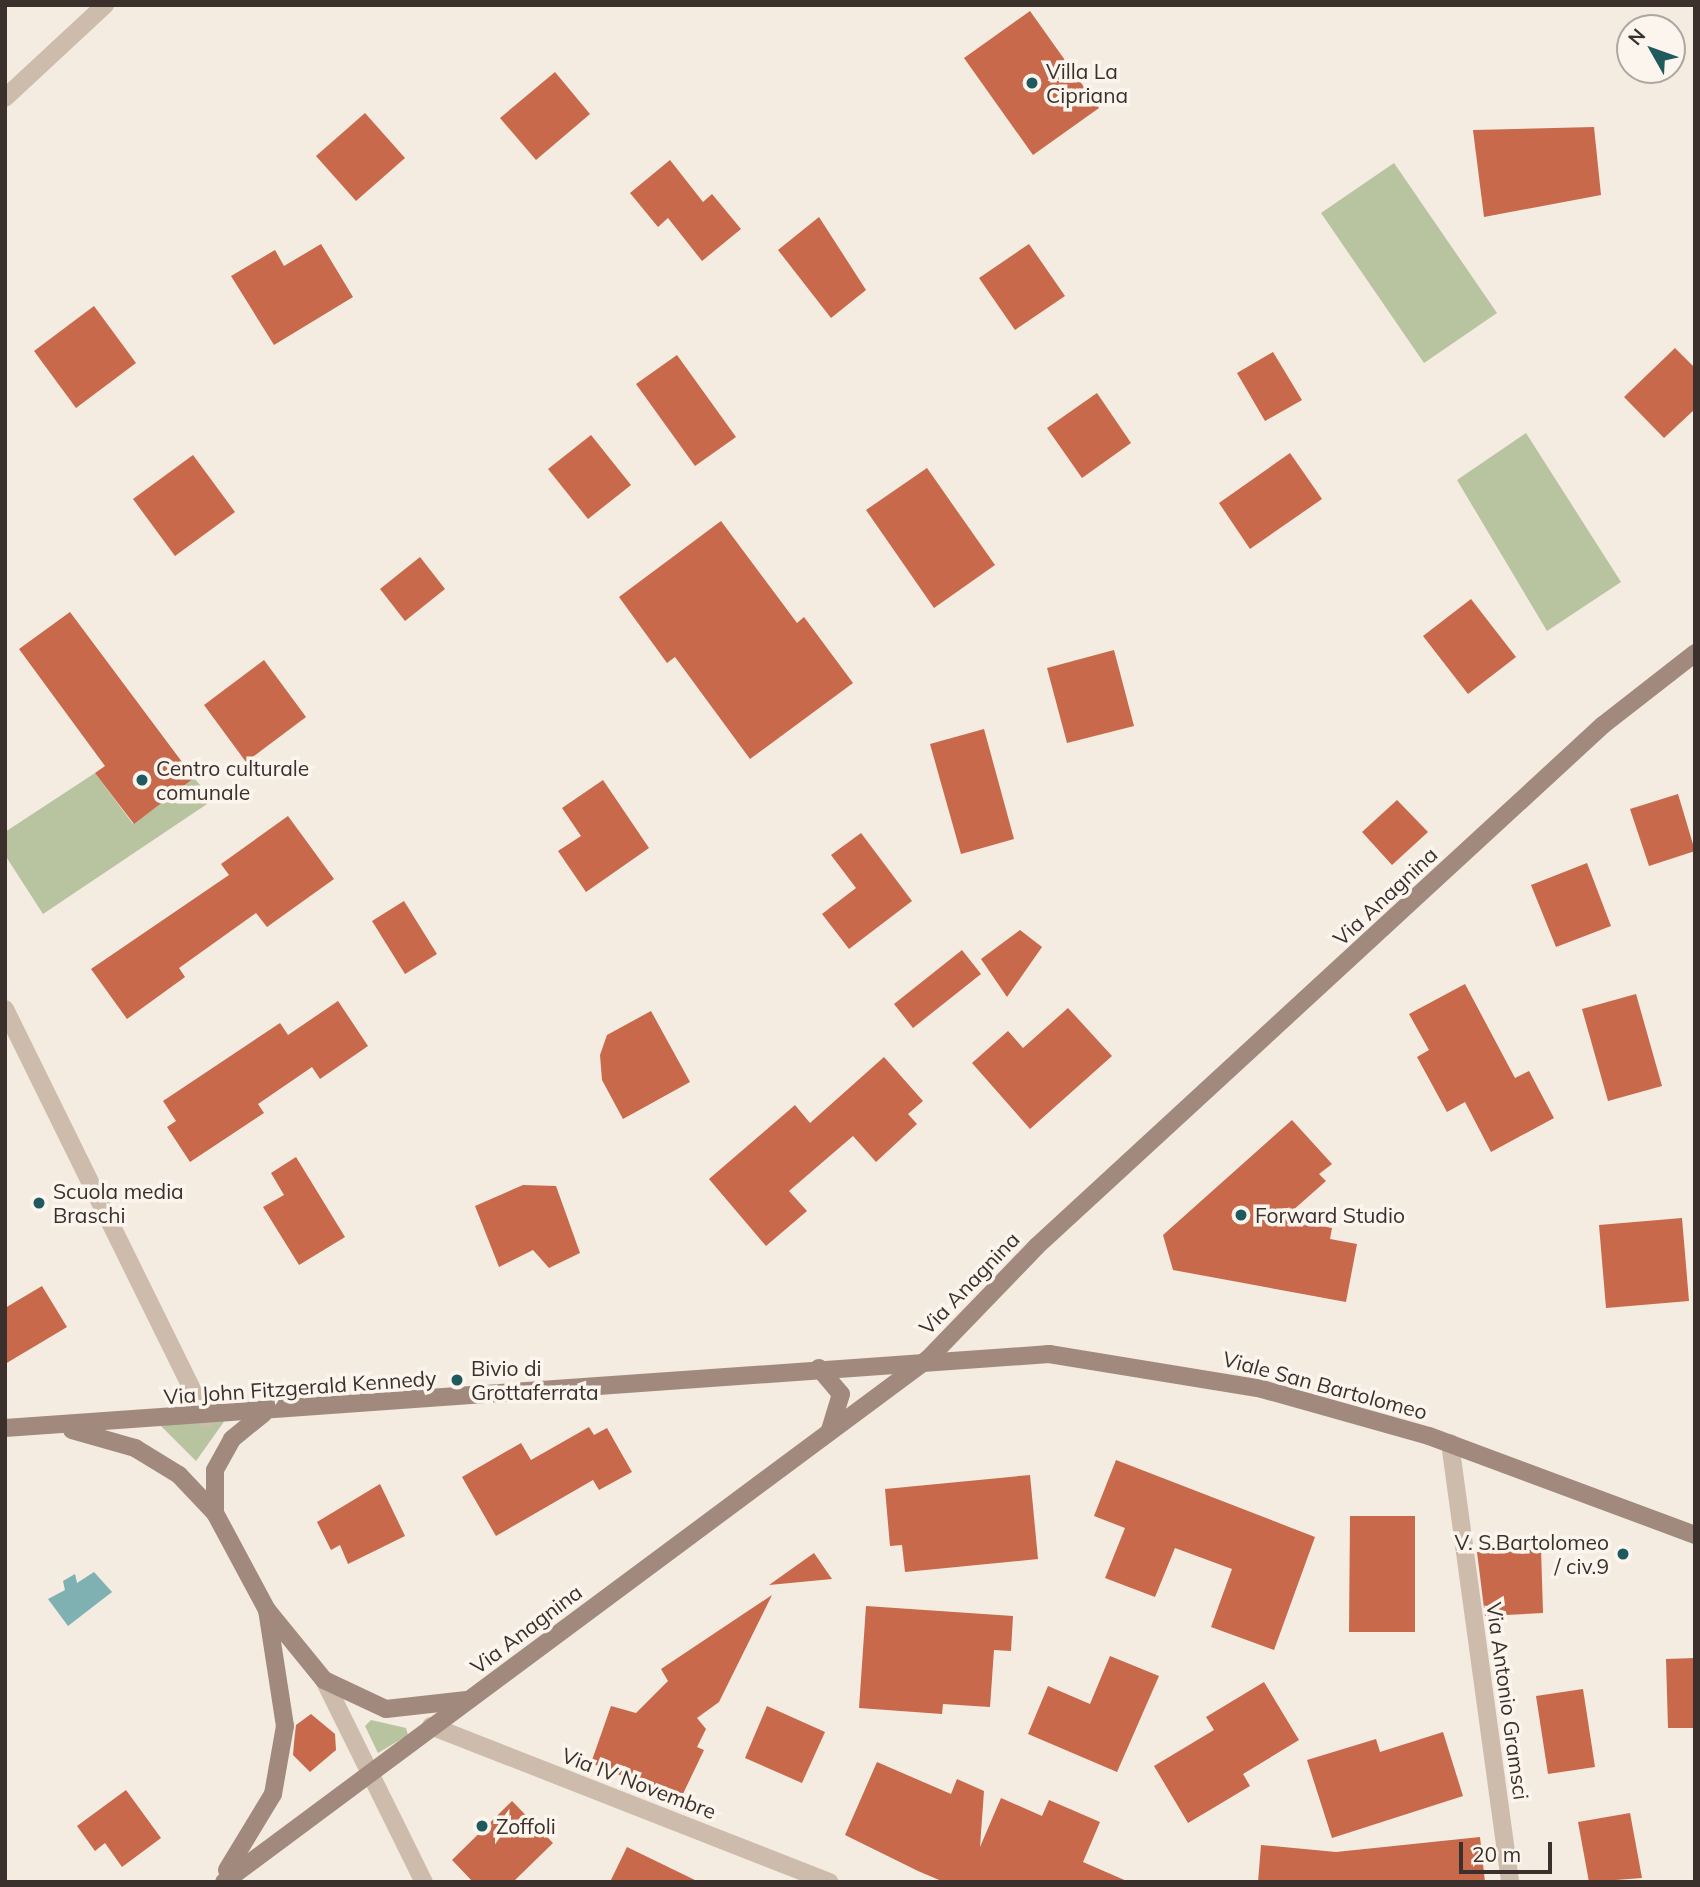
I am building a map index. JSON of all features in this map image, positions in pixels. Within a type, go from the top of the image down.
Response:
[{"type":"main road","name":"Via Anagnina","points":[[224,1882],[370,1770],[928,1359],[1037,1246],[1603,725],[1695,653]]},
{"type":"main road","name":"Viale San Bartolomeo","points":[[820,1368],[928,1359],[1059,1356],[1243,1384],[1450,1443],[1695,1535]]},
{"type":"main road","name":"Via John Fitzgerald Kennedy","points":[[5,1428],[206,1418],[820,1368]]},
{"type":"main road","points":[[820,1368],[841,1394],[828,1433]]},
{"type":"main road","points":[[215,1513],[215,1469],[232,1438],[264,1413]]},
{"type":"main road","points":[[59,1426],[135,1448],[179,1475],[215,1513],[267,1610],[324,1680],[386,1709],[469,1699]]},
{"type":"main road","points":[[217,1882],[246,1847],[273,1794],[281,1754],[285,1726],[267,1610]]},
{"type":"street","points":[[5,98],[105,5]]},
{"type":"street","points":[[5,1009],[206,1418]]},
{"type":"street","name":"Via Antonio Gramsci","points":[[1450,1443],[1510,1882]]},
{"type":"street","points":[[324,1680],[424,1882]]},
{"type":"street","name":"Via IV Novembre","points":[[432,1726],[830,1882]]},
{"type":"green space","points":[[1394,163],[1497,313],[1424,363],[1321,213]]},
{"type":"green space","points":[[1526,433],[1621,582],[1547,631],[1457,480]]},
{"type":"green space","points":[[95,773],[133,824],[194,778],[213,800],[43,914],[5,855],[5,832]]},
{"type":"green space","points":[[228,1416],[196,1461],[156,1421]]},
{"type":"green space","points":[[371,1720],[406,1728],[408,1735],[378,1753],[365,1726]]},
{"type":"water","points":[[94,1572],[112,1592],[68,1626],[48,1599],[65,1590],[63,1581],[75,1574],[77,1583]]},
{"type":"building","name":"Villa La Cipriana","points":[[1030,11],[1099,108],[1033,155],[964,58]]},
{"type":"building","points":[[555,72],[590,114],[536,160],[500,118]]},
{"type":"building","points":[[365,113],[405,158],[356,201],[316,156]]},
{"type":"building","points":[[1594,127],[1601,195],[1484,217],[1473,130]]},
{"type":"building","points":[[670,160],[703,202],[712,194],[741,229],[702,261],[668,218],[658,227],[630,193]]},
{"type":"building","points":[[819,217],[866,290],[831,318],[778,250]]},
{"type":"building","points":[[321,244],[353,297],[274,345],[231,276],[275,250],[284,266]]},
{"type":"building","points":[[1029,244],[1065,296],[1015,330],[979,278]]},
{"type":"building","points":[[94,306],[136,363],[76,408],[34,351]]},
{"type":"building","points":[[1675,348],[1695,368],[1695,409],[1664,438],[1624,397]]},
{"type":"building","points":[[1273,352],[1302,400],[1265,421],[1237,373]]},
{"type":"building","points":[[677,355],[736,437],[695,466],[636,384]]},
{"type":"building","points":[[1097,393],[1131,443],[1082,478],[1047,428]]},
{"type":"building","points":[[591,435],[631,485],[588,519],[548,469]]},
{"type":"building","points":[[1290,453],[1322,499],[1250,549],[1219,503]]},
{"type":"building","points":[[193,455],[235,512],[175,556],[133,499]]},
{"type":"building","points":[[927,468],[995,565],[934,608],[866,510]]},
{"type":"building","points":[[721,521],[797,623],[804,617],[853,683],[750,759],[675,657],[667,663],[619,597]]},
{"type":"building","points":[[420,557],[445,589],[405,621],[380,589]]},
{"type":"building","points":[[1471,599],[1516,657],[1468,694],[1423,636]]},
{"type":"building","points":[[70,612],[194,778],[134,824],[95,773],[105,766],[19,649]]},
{"type":"building","points":[[1114,650],[1134,726],[1067,743],[1047,668]]},
{"type":"building","points":[[264,660],[306,717],[246,762],[204,705]]},
{"type":"building","points":[[984,729],[1014,839],[961,854],[930,744]]},
{"type":"building","points":[[603,780],[649,848],[586,892],[558,851],[581,836],[562,808]]},
{"type":"building","points":[[1678,794],[1695,851],[1649,866],[1630,809]]},
{"type":"building","points":[[1397,800],[1428,832],[1392,865],[1362,832]]},
{"type":"building","points":[[288,816],[334,879],[267,927],[256,913],[179,968],[185,977],[127,1019],[91,969],[229,875],[221,864]]},
{"type":"building","points":[[861,833],[912,901],[849,949],[822,914],[856,888],[831,855]]},
{"type":"building","points":[[1587,863],[1611,926],[1556,947],[1531,885]]},
{"type":"building","points":[[404,901],[437,954],[405,974],[372,921]]},
{"type":"building","points":[[1020,930],[1042,947],[1007,997],[981,959]]},
{"type":"building","points":[[962,950],[981,974],[913,1028],[894,1004]]},
{"type":"building","points":[[1465,984],[1515,1078],[1529,1071],[1554,1118],[1491,1152],[1465,1102],[1447,1112],[1417,1057],[1429,1050],[1409,1014]]},
{"type":"building","points":[[1636,994],[1662,1086],[1608,1101],[1582,1009]]},
{"type":"building","points":[[338,1001],[368,1046],[320,1079],[312,1067],[258,1104],[264,1113],[190,1162],[167,1127],[176,1121],[163,1101],[280,1023],[288,1035]]},
{"type":"building","points":[[1068,1008],[1112,1056],[1030,1129],[972,1063],[1008,1031],[1023,1048]]},
{"type":"building","points":[[651,1011],[690,1082],[623,1119],[602,1080],[600,1055],[607,1035]]},
{"type":"building","points":[[884,1057],[923,1101],[908,1114],[917,1124],[876,1162],[853,1136],[789,1191],[807,1211],[766,1246],[709,1179],[795,1105],[810,1123]]},
{"type":"building","name":"Forward Studio","points":[[1292,1120],[1332,1164],[1319,1174],[1326,1181],[1283,1219],[1332,1228],[1330,1239],[1357,1244],[1346,1302],[1173,1270],[1163,1235]]},
{"type":"building","points":[[296,1157],[345,1237],[299,1265],[263,1207],[284,1195],[271,1173]]},
{"type":"building","points":[[523,1185],[556,1186],[580,1253],[549,1268],[533,1250],[499,1267],[475,1206]]},
{"type":"building","points":[[1682,1218],[1689,1301],[1606,1308],[1599,1225]]},
{"type":"building","points":[[42,1286],[67,1327],[5,1364],[5,1308]]},
{"type":"building","points":[[589,1427],[594,1435],[607,1428],[632,1472],[599,1490],[593,1480],[496,1536],[462,1477],[521,1443],[531,1460]]},
{"type":"building","points":[[1116,1460],[1315,1537],[1274,1650],[1211,1627],[1232,1569],[1175,1548],[1155,1597],[1105,1578],[1125,1528],[1094,1516]]},
{"type":"building","points":[[1030,1475],[1038,1559],[905,1572],[902,1545],[890,1546],[885,1489]]},
{"type":"building","points":[[380,1484],[405,1536],[348,1564],[340,1545],[331,1550],[317,1522]]},
{"type":"building","points":[[1350,1516],[1415,1516],[1415,1632],[1349,1632]]},
{"type":"building","points":[[1541,1549],[1543,1613],[1485,1616],[1477,1552]]},
{"type":"building","points":[[814,1553],[832,1579],[769,1585]]},
{"type":"building","points":[[772,1595],[719,1702],[697,1718],[706,1729],[697,1747],[704,1750],[680,1800],[591,1763],[611,1706],[636,1713],[668,1681],[661,1669]]},
{"type":"building","points":[[866,1606],[1013,1616],[1011,1651],[994,1650],[990,1707],[943,1704],[942,1714],[859,1708]]},
{"type":"building","points":[[1110,1656],[1159,1676],[1117,1772],[1028,1734],[1048,1686],[1090,1704]]},
{"type":"building","points":[[1695,1658],[1695,1728],[1668,1728],[1666,1659]]},
{"type":"building","points":[[1264,1682],[1299,1740],[1243,1774],[1250,1786],[1188,1823],[1154,1766],[1214,1730],[1206,1717]]},
{"type":"building","points":[[1583,1689],[1595,1767],[1548,1774],[1536,1696]]},
{"type":"building","points":[[767,1706],[825,1732],[802,1783],[745,1758]]},
{"type":"building","points":[[311,1714],[335,1734],[336,1750],[310,1772],[293,1755],[296,1725]]},
{"type":"building","points":[[1443,1732],[1463,1796],[1332,1838],[1307,1760],[1376,1739],[1380,1752]]},
{"type":"building","points":[[877,1762],[951,1794],[957,1779],[984,1791],[980,1847],[1001,1798],[1042,1816],[1049,1800],[1100,1822],[1083,1862],[1129,1882],[944,1882],[918,1871],[845,1835]]},
{"type":"building","points":[[126,1790],[161,1838],[122,1867],[105,1843],[95,1851],[77,1826]]},
{"type":"building","points":[[512,1801],[553,1843],[513,1882],[473,1882],[452,1860]]},
{"type":"building","points":[[1630,1813],[1642,1878],[1589,1882],[1578,1822]]},
{"type":"building","points":[[1480,1837],[1485,1882],[1258,1882],[1261,1845],[1336,1852]]},
{"type":"building","points":[[627,1847],[699,1882],[610,1882]]},
{"type":"place","name":"Villa La Cipriana","points":[[1032,83]]},
{"type":"place","name":"Centro culturale comunale","points":[[142,780]]},
{"type":"place","name":"Scuola media Braschi","points":[[39,1203]]},
{"type":"place","name":"Forward Studio","points":[[1241,1215]]},
{"type":"place","name":"Bivio di Grottaferrata","points":[[457,1380]]},
{"type":"place","name":"V. S.Bartolomeo / civ.9","points":[[1623,1554]]},
{"type":"place","name":"Zoffoli","points":[[482,1826]]}]
